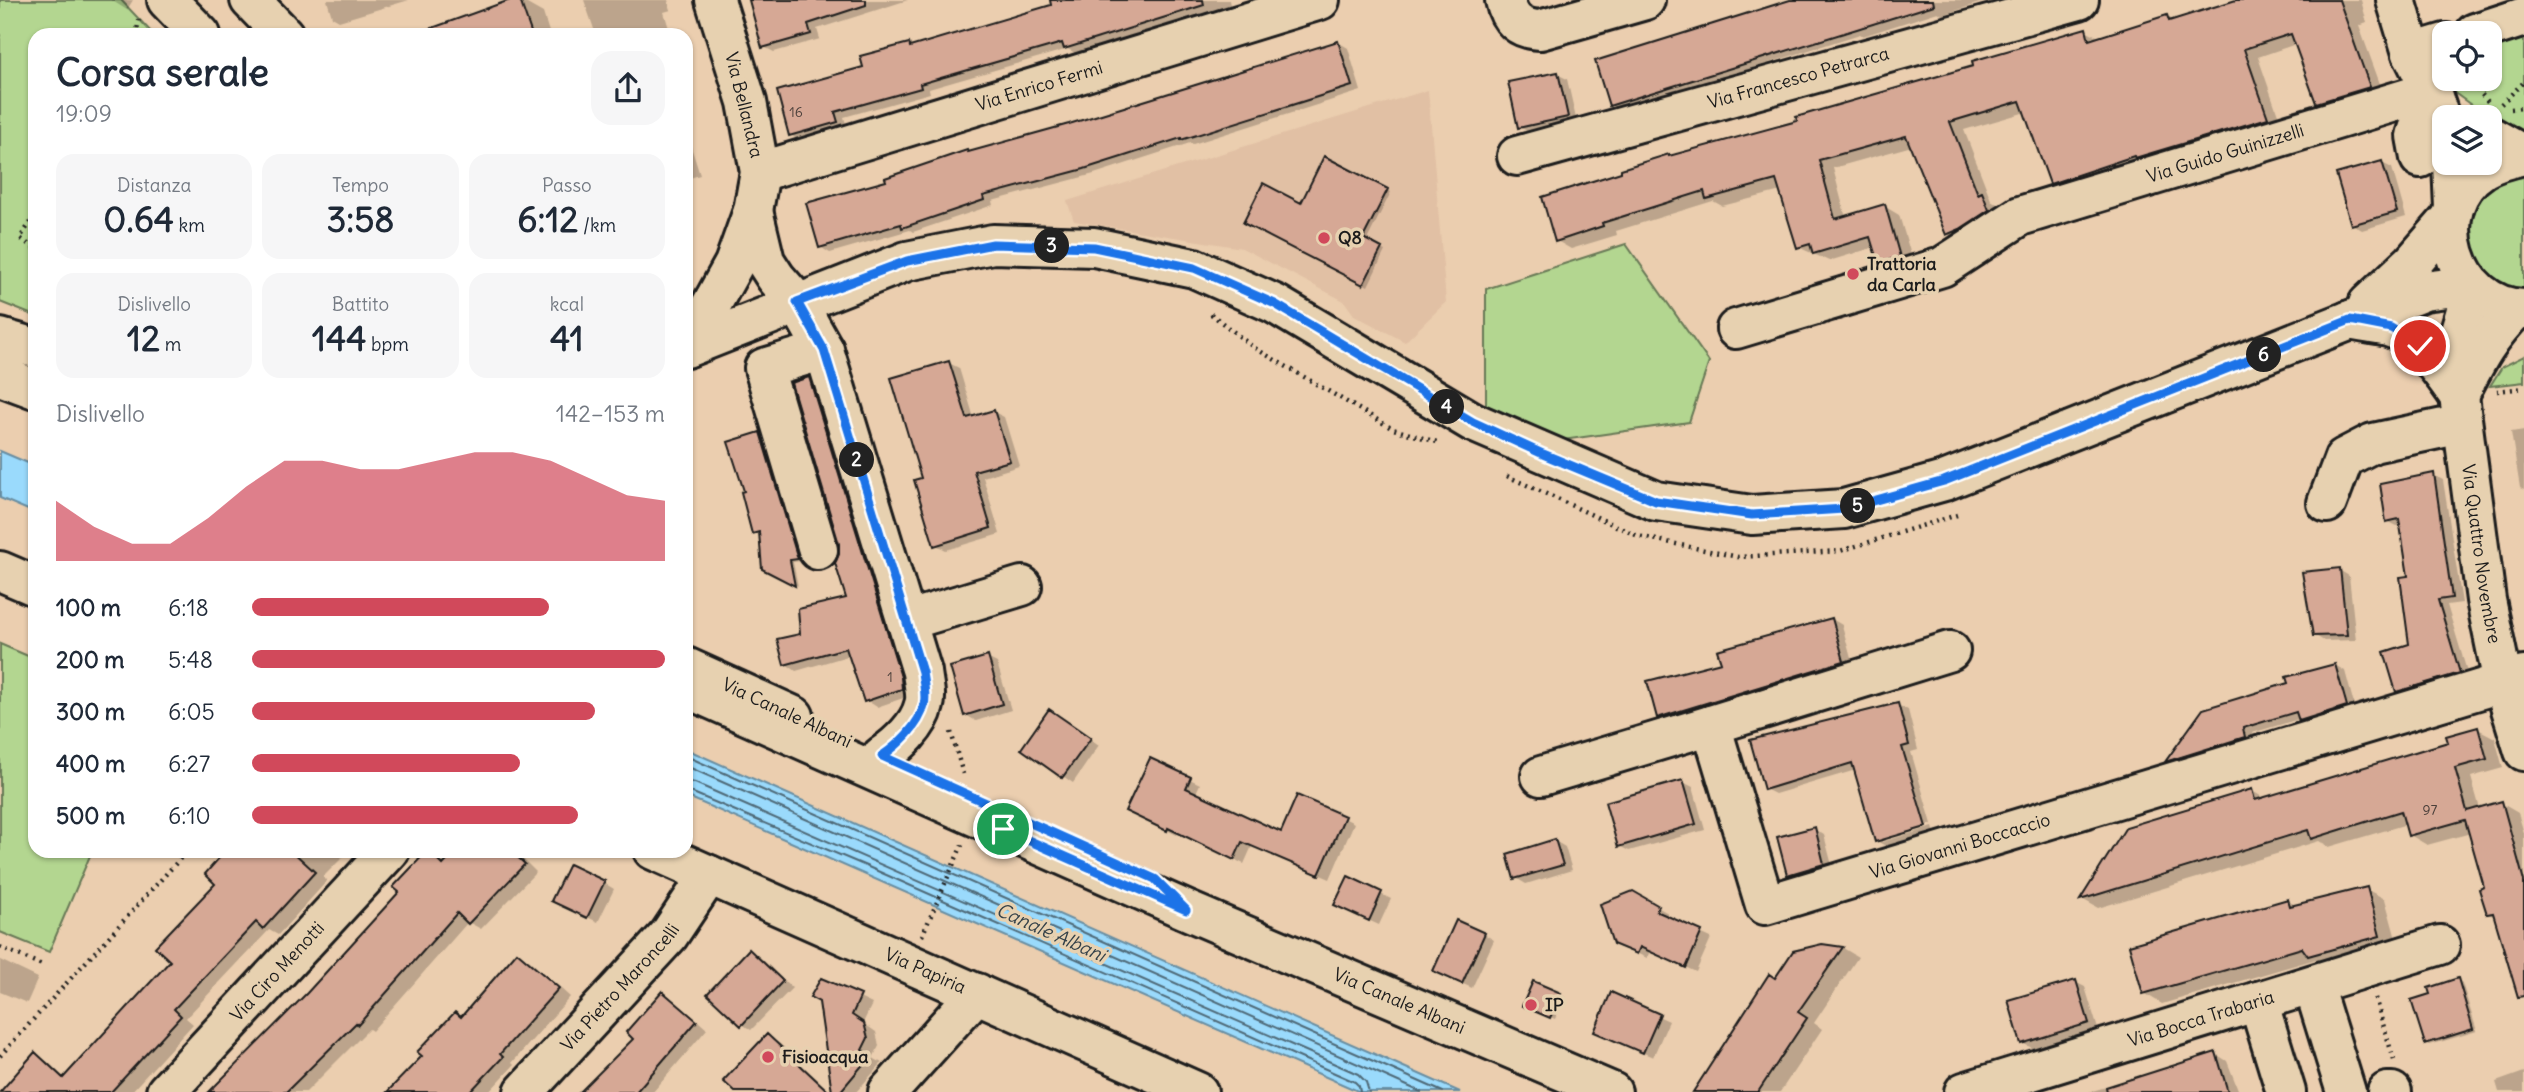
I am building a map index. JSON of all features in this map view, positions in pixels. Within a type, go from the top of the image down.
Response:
[{"type":"main road","points":[[167,0],[194,28]]},
{"type":"main road","points":[[250,0],[277,28]]},
{"type":"main road","name":"Via Bellandra","points":[[693,336],[734,264],[753,211],[760,172],[747,102],[715,0]]},
{"type":"main road","name":"Via Enrico Fermi","points":[[760,172],[1320,0]]},
{"type":"main road","points":[[1505,0],[1514,20],[1524,29],[1540,30],[1645,0]]},
{"type":"main road","name":"Via Francesco Petrarca","points":[[1517,156],[2079,0]]},
{"type":"main road","points":[[2396,0],[2428,48],[2433,105]]},
{"type":"main road","points":[[2502,24],[2524,17]]},
{"type":"main road","points":[[2431,91],[2448,105]]},
{"type":"main road","name":"Via Guido Guinizzelli","points":[[1736,330],[1942,267],[2020,216],[2431,91]]},
{"type":"main road","points":[[2502,143],[2524,155]]},
{"type":"main road","points":[[2350,320],[2413,262],[2453,213],[2465,187],[2481,171],[2501,160],[2524,155]]},
{"type":"main road","points":[[2327,503],[2344,458],[2373,443],[2460,410],[2481,350],[2520,309],[2493,301],[2472,286],[2457,265],[2451,242],[2453,213],[2444,175]]},
{"type":"main road","name":"Via Bellandra","points":[[753,211],[765,261],[797,302],[824,350],[922,672],[925,704],[917,720],[896,746],[882,756]]},
{"type":"main road","points":[[693,345],[907,261],[993,244],[1094,247],[1194,268],[1275,304],[1473,422],[1656,501],[1752,515],[1844,509],[1944,481],[2424,291],[2472,286]]},
{"type":"main road","name":"Via Quattro Novembre","points":[[2472,286],[2455,359],[2460,410],[2486,600],[2514,680],[2524,751]]},
{"type":"main road","points":[[2350,320],[2391,328],[2420,346],[2440,370],[2460,410]]},
{"type":"main road","points":[[0,338],[28,346]]},
{"type":"main road","points":[[818,551],[764,368],[824,350]]},
{"type":"main road","points":[[0,376],[28,386]]},
{"type":"main road","points":[[0,572],[28,583]]},
{"type":"main road","points":[[906,621],[1022,586]]},
{"type":"main road","points":[[1541,776],[1950,651]]},
{"type":"main road","name":"Via Canale Albani","points":[[693,670],[1155,879],[1186,910]]},
{"type":"main road","name":"Via Giovanni Boccaccio","points":[[1711,724],[1765,905],[2514,680]]},
{"type":"main road","name":"Via Canale Albani","points":[[693,691],[1186,910],[1612,1092]]},
{"type":"main road","name":"Via Ciro Menotti","points":[[166,1092],[383,858]]},
{"type":"main road","name":"Via Papiria","points":[[670,858],[1198,1092]]},
{"type":"main road","name":"Via Pietro Maroncelli","points":[[524,1092],[668,935],[709,876]]},
{"type":"main road","name":"Via Bocca Trabaria","points":[[1964,1092],[2440,945]]},
{"type":"main road","points":[[2313,985],[2346,1092]]},
{"type":"main road","points":[[888,1092],[977,993]]},
{"type":"main road","points":[[2258,1001],[2286,1092]]},
{"type":"main road","points":[[2273,1049],[2328,1032]]},
{"type":"path","points":[[2478,91],[2495,110],[2524,82]]},
{"type":"path","points":[[28,226],[20,238],[28,243]]},
{"type":"path","points":[[1208,312],[1253,347],[1393,429],[1439,442]]},
{"type":"path","points":[[1504,475],[1639,537],[1738,557],[1840,551],[1941,521],[1967,510]]},
{"type":"path","points":[[948,725],[969,795]]},
{"type":"path","points":[[921,937],[966,836]]},
{"type":"path","points":[[0,1056],[181,858]]},
{"type":"path","points":[[0,947],[42,965]]},
{"type":"path","points":[[2366,968],[2396,1066],[2390,1092]]},
{"type":"shaded area","points":[[1428,90],[1446,302],[1405,342],[1354,315],[1344,301],[1242,248],[1074,221],[1067,201]]},
{"type":"green space","points":[[0,0],[121,0],[147,28],[28,28],[28,313],[0,302]]},
{"type":"green space","points":[[2524,27],[2524,135],[2502,123],[2502,105],[2471,105],[2452,91],[2502,91],[2502,34]]},
{"type":"green space","points":[[2524,169],[2524,294],[2483,277],[2466,250],[2467,211],[2491,179]]},
{"type":"green space","points":[[1626,244],[1709,362],[1689,422],[1549,442],[1486,407],[1486,289]]},
{"type":"green space","points":[[2524,356],[2524,382],[2490,386],[2502,367]]},
{"type":"green space","points":[[0,644],[28,656],[28,858],[89,858],[49,952],[0,932]]},
{"type":"water","points":[[0,451],[28,463],[28,510],[0,498]]},
{"type":"water","name":"Canale Albani","points":[[693,752],[1460,1092],[1360,1092],[693,799]]},
{"type":"building","points":[[510,0],[520,0],[530,28],[432,28]]},
{"type":"building","points":[[749,0],[866,0],[866,5],[808,24],[811,34],[762,48]]},
{"type":"building","points":[[1050,0],[1203,0],[1204,5],[1064,49],[1062,43],[920,84],[921,88],[835,112],[838,122],[789,136],[777,91],[863,67],[860,56],[909,43],[910,47],[1051,5]]},
{"type":"building","points":[[1790,0],[1933,0],[1934,5],[1609,106],[1595,61]]},
{"type":"building","points":[[2236,0],[2339,0],[2370,87],[2316,103],[2291,34],[2244,49],[2268,118],[2135,158],[2134,156],[2050,184],[2020,101],[1950,122],[1978,194],[1982,192],[1989,210],[1946,235],[1906,136],[1819,160],[1835,219],[1885,204],[1900,257],[1878,263],[1870,237],[1813,254],[1810,244],[1797,248],[1776,180],[1706,199],[1704,191],[1602,223],[1603,226],[1555,242],[1542,197],[1669,154],[1797,121],[1796,117],[1973,66],[1972,61],[2086,28],[2089,40],[2167,15],[2169,21]]},
{"type":"building","points":[[1338,41],[1352,86],[1084,169],[983,196],[984,200],[902,228],[901,224],[819,248],[806,203],[886,181],[885,178],[967,150],[968,152],[1069,124]]},
{"type":"building","points":[[1558,72],[1568,117],[1518,128],[1508,82]]},
{"type":"building","points":[[1324,156],[1388,189],[1363,238],[1382,248],[1363,285],[1243,223],[1263,183],[1301,203]]},
{"type":"building","points":[[2382,161],[2397,212],[2351,225],[2336,174]]},
{"type":"building","points":[[949,361],[967,418],[994,410],[1010,461],[974,471],[991,528],[934,546],[914,480],[921,478],[891,378]]},
{"type":"building","points":[[809,377],[901,677],[902,689],[864,702],[846,648],[784,665],[777,639],[800,634],[798,609],[846,598],[835,563],[839,544],[791,383]]},
{"type":"building","points":[[760,432],[798,559],[790,560],[795,586],[762,569],[759,532],[752,534],[741,492],[744,491],[728,442]]},
{"type":"building","points":[[2434,473],[2452,598],[2438,600],[2460,673],[2396,692],[2384,652],[2409,644],[2400,577],[2408,576],[2399,519],[2386,522],[2380,484]]},
{"type":"building","points":[[2340,568],[2347,635],[2313,636],[2302,572]]},
{"type":"building","points":[[1832,618],[1844,661],[1657,718],[1647,681],[1721,662],[1717,650]]},
{"type":"building","points":[[988,656],[1002,704],[964,716],[950,667]]},
{"type":"building","points":[[2335,664],[2347,706],[2299,721],[2296,712],[2243,728],[2245,737],[2165,762],[2203,709],[2288,683],[2286,677]]},
{"type":"building","points":[[1898,703],[1909,745],[1902,747],[1926,827],[1875,842],[1852,763],[1764,790],[1750,740]]},
{"type":"building","points":[[1049,709],[1091,738],[1062,778],[1021,749]]},
{"type":"building","points":[[2478,727],[2487,759],[2455,768],[2467,811],[2502,801],[2524,881],[2524,996],[2518,997],[2493,913],[2487,914],[2479,889],[2484,887],[2465,820],[2408,836],[2401,811],[2311,839],[2308,830],[2080,900],[2126,827],[2252,789],[2255,800],[2448,742],[2446,736]]},
{"type":"building","points":[[1150,758],[1191,777],[1186,788],[1281,832],[1297,795],[1345,816],[1319,875],[1242,842],[1234,860],[1168,828],[1167,831],[1125,811]]},
{"type":"building","points":[[1683,780],[1696,824],[1618,847],[1605,802]]},
{"type":"building","points":[[1815,827],[1824,864],[1787,875],[1777,837]]},
{"type":"building","points":[[1555,839],[1563,865],[1514,879],[1507,854]]},
{"type":"building","points":[[219,858],[300,858],[315,872],[263,929],[256,922],[174,1009],[181,1016],[111,1092],[0,1092],[35,1052],[63,1078],[170,961],[155,947],[215,884],[205,874]]},
{"type":"building","points":[[420,858],[436,858],[443,865],[450,858],[519,858],[525,864],[468,924],[457,913],[358,1025],[356,1023],[286,1092],[209,1092],[307,993],[399,892],[393,887]]},
{"type":"building","points":[[569,864],[605,881],[587,918],[551,901]]},
{"type":"building","points":[[1348,876],[1382,892],[1369,921],[1334,905]]},
{"type":"building","points":[[2367,887],[2380,936],[2308,956],[2302,948],[2143,994],[2129,945],[2288,899],[2290,906]]},
{"type":"building","points":[[1633,891],[1659,906],[1656,911],[1702,931],[1686,968],[1640,947],[1637,954],[1613,944],[1600,904]]},
{"type":"building","points":[[1456,920],[1485,933],[1462,984],[1433,971]]},
{"type":"building","points":[[1822,944],[1843,947],[1798,1012],[1807,1018],[1758,1092],[1693,1092],[1769,974],[1775,978],[1793,951]]},
{"type":"building","points":[[749,949],[783,981],[741,1026],[707,994]]},
{"type":"building","points":[[517,952],[559,988],[500,1054],[503,1057],[470,1092],[387,1092],[422,1056],[417,1052],[455,1012],[461,1017]]},
{"type":"building","points":[[821,978],[861,995],[852,1015],[864,1023],[868,1038],[862,1050],[871,1055],[840,1092],[832,1092],[819,1002],[810,997]]},
{"type":"building","points":[[2458,978],[2473,1029],[2425,1044],[2411,1000],[2430,994],[2428,988]]},
{"type":"building","points":[[2076,980],[2089,1023],[2021,1044],[2008,1000]]},
{"type":"building","points":[[1533,981],[1561,993],[1550,1018],[1522,1006]]},
{"type":"building","points":[[662,991],[697,1021],[636,1092],[580,1092],[633,1039],[626,1032]]},
{"type":"building","points":[[1611,992],[1660,1014],[1643,1053],[1594,1032]]},
{"type":"building","name":"Fisioacqua","points":[[767,1034],[829,1092],[735,1092],[723,1081]]},
{"type":"building","points":[[2216,1052],[2228,1092],[2107,1092],[2106,1087]]},
{"type":"place","name":"Q8","points":[[1324,238]]},
{"type":"place","name":"Trattoria da Carla","points":[[1853,274]]},
{"type":"place","name":"IP","points":[[1531,1005]]},
{"type":"place","name":"Fisioacqua","points":[[768,1057]]},
{"type":"route","points":[[1003,829],[1186,910],[1155,879],[882,756],[896,746],[917,720],[925,704],[922,672],[824,350],[797,302],[907,261],[993,244],[1094,247],[1194,268],[1275,304],[1473,422],[1543,454],[1656,501],[1752,515],[1844,509],[1944,481],[2350,320],[2391,328],[2420,346]]}]
